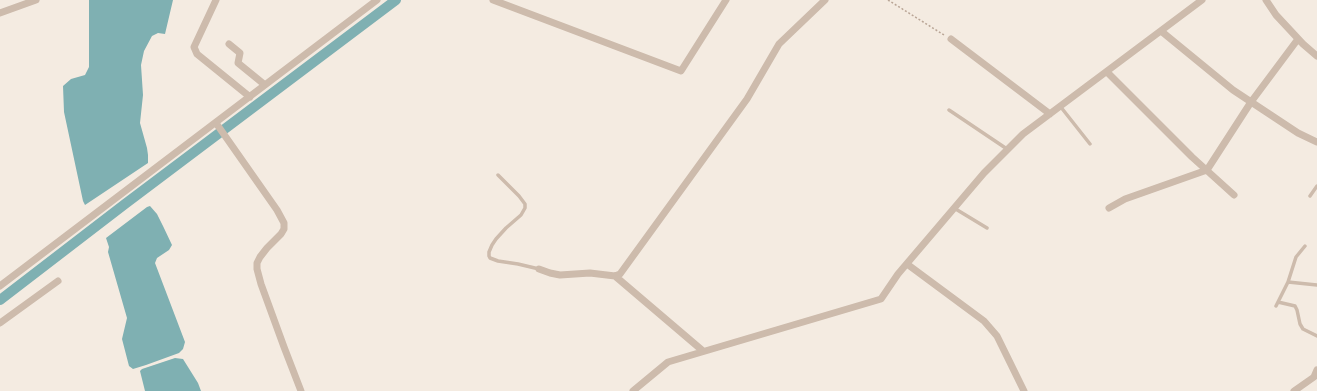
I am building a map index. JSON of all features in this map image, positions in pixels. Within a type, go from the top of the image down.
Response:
[{"type":"street","points":[[0,13],[36,0]]},
{"type":"street","points":[[216,0],[194,47],[197,54],[250,97]]},
{"type":"street","points":[[0,286],[218,125],[250,97],[377,0]]},
{"type":"street","points":[[493,0],[681,71],[726,0]]},
{"type":"street","points":[[539,269],[550,273],[560,274],[590,273],[615,276],[620,274],[626,268],[747,99],[780,44],[825,0]]},
{"type":"street","points":[[633,391],[668,362],[881,299],[898,274],[984,173],[1023,134],[1202,0]]},
{"type":"street","points":[[1266,0],[1276,15],[1298,39],[1317,56]]},
{"type":"street","points":[[1161,31],[1233,90],[1298,133],[1317,142]]},
{"type":"street","points":[[951,39],[1050,114]]},
{"type":"street","points":[[1109,208],[1125,198],[1207,170],[1251,102],[1298,39]]},
{"type":"street","points":[[229,44],[240,53],[238,63],[266,85]]},
{"type":"street","points":[[1107,72],[1234,195]]},
{"type":"street","points":[[218,125],[277,210],[284,223],[284,229],[260,258],[257,263],[257,269],[261,284],[301,391]]},
{"type":"street","points":[[907,264],[984,321],[997,336],[1024,391]]},
{"type":"street","points":[[615,276],[703,351]]},
{"type":"street","points":[[0,323],[58,281]]},
{"type":"street","points":[[1294,391],[1314,377],[1317,370]]},
{"type":"lane","points":[[1060,106],[1090,144]]},
{"type":"lane","points":[[949,110],[1008,150]]},
{"type":"lane","points":[[498,175],[520,196],[525,204],[525,208],[522,215],[506,228],[492,245],[489,256],[490,258],[498,261],[539,269]]},
{"type":"lane","points":[[1310,196],[1317,186]]},
{"type":"lane","points":[[954,208],[987,228]]},
{"type":"lane","points":[[1276,306],[1288,282],[1296,257],[1306,246]]},
{"type":"lane","points":[[1288,282],[1317,285]]},
{"type":"lane","points":[[1278,302],[1295,306],[1300,324],[1304,329],[1317,336]]},
{"type":"path","points":[[888,0],[951,39]]},
{"type":"water","points":[[89,0],[173,0],[165,34],[158,33],[152,36],[144,51],[141,65],[143,95],[140,123],[147,148],[148,163],[85,205],[64,112],[63,86],[71,79],[85,75],[89,67]]},
{"type":"water","points":[[150,206],[157,214],[172,245],[169,250],[157,258],[155,263],[185,342],[183,349],[179,353],[133,369],[129,366],[122,339],[127,318],[108,252],[109,247],[106,238]]},
{"type":"water","points":[[175,358],[183,359],[198,383],[201,391],[145,391],[140,371]]},
{"type":"waterway","points":[[0,300],[396,0]]}]
